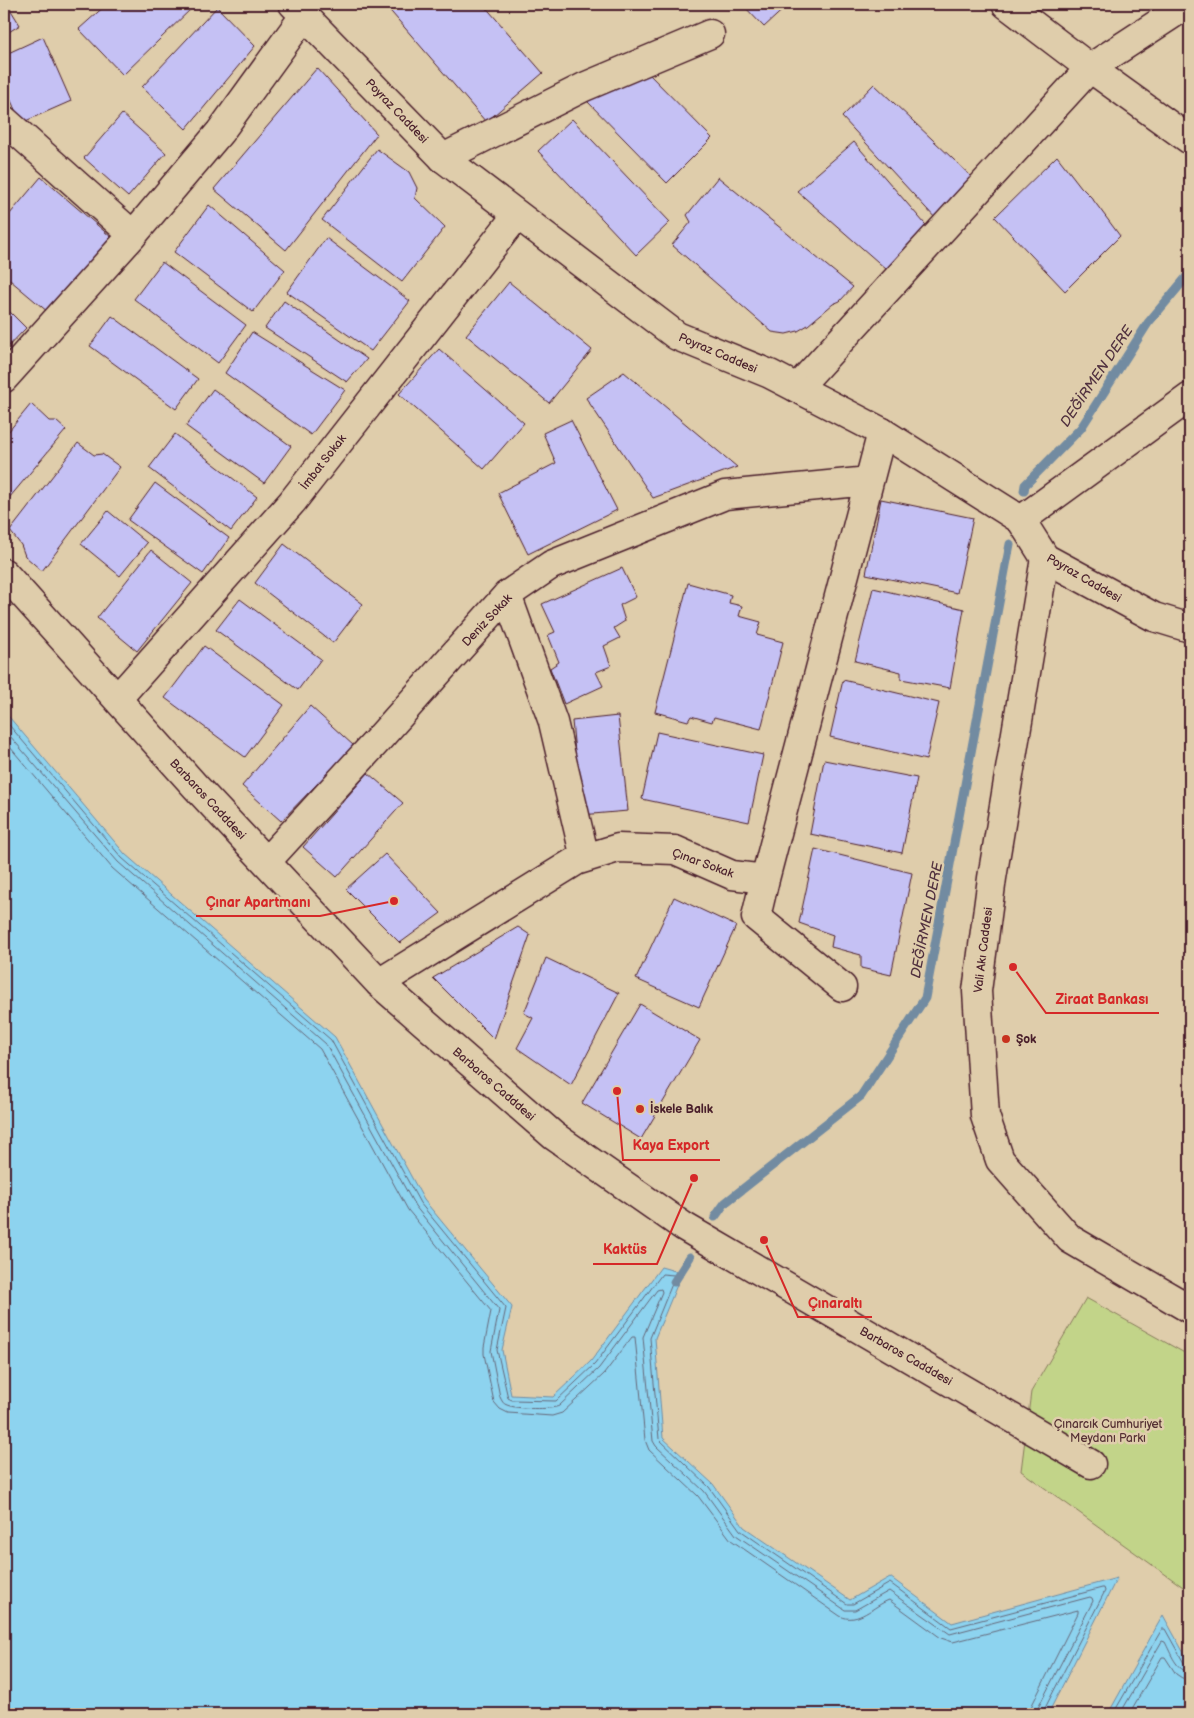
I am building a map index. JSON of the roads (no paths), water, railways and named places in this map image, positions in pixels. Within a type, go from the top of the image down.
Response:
[{"type":"street","points":[[1006,4],[1090,68],[1190,140]]},
{"type":"street","points":[[798,388],[1090,68],[1188,4]]},
{"type":"street","points":[[4,378],[133,235],[220,132],[299,10]]},
{"type":"street","name":"Poyraz Caddesi","points":[[299,10],[443,158],[676,336],[770,374],[882,432],[1021,520],[1045,558],[1154,617],[1190,628]]},
{"type":"street","points":[[443,158],[584,87],[710,34]]},
{"type":"street","points":[[4,120],[133,235]]},
{"type":"street","name":"İmbat Sokak","points":[[117,699],[292,502],[517,215]]},
{"type":"street","points":[[1021,520],[1190,397]]},
{"type":"street","points":[[842,987],[756,917],[882,432]]},
{"type":"street","name":"Deniz Sokak","points":[[266,862],[508,596],[550,565],[725,495],[869,481]]},
{"type":"street","name":"Vali Akı Caddesi","points":[[1045,558],[992,878],[977,991],[985,1116],[1000,1160],[1070,1239],[1190,1309]]},
{"type":"street","name":"Barbaros Cadddesi","points":[[4,573],[266,862],[379,983],[554,1136],[682,1226],[1092,1464]]},
{"type":"street","points":[[508,596],[553,722],[585,858]]},
{"type":"street","name":"Çınar Sokak","points":[[379,983],[526,890],[576,861],[618,848],[676,850],[732,875],[765,879]]},
{"type":"water","points":[[4,711],[125,854],[335,1037],[424,1200],[512,1307],[502,1350],[511,1395],[553,1397],[591,1361],[661,1267],[682,1273],[655,1338],[663,1438],[713,1484],[744,1527],[850,1600],[890,1577],[952,1623],[1117,1578],[1048,1714],[4,1714]]},
{"type":"water","points":[[1163,1615],[1190,1664],[1190,1714],[1108,1714]]},
{"type":"waterway","name":"DEĞİRMEN DERE","points":[[1024,491],[1025,485],[1081,428],[1148,323],[1190,273]]},
{"type":"waterway","name":"DEĞİRMEN DERE","points":[[715,1217],[725,1203],[861,1096],[925,998],[1010,544]]},
{"type":"waterway","points":[[674,1282],[690,1257]]},
{"type":"place","name":"Çınar Apartmanı","points":[[394,901]]},
{"type":"place","name":"Ziraat Bankası","points":[[1013,967]]},
{"type":"place","name":"Şok","points":[[1006,1039]]},
{"type":"place","name":"Kaya Export","points":[[617,1091]]},
{"type":"place","name":"İskele Balık","points":[[640,1109]]},
{"type":"place","name":"Kaktüs","points":[[694,1178]]},
{"type":"place","name":"Çınaraltı","points":[[764,1240]]},
{"type":"park label","name":"Çınarcık Cumhuriyet Meydanı Parkı","points":[[1108,1431]]}]
